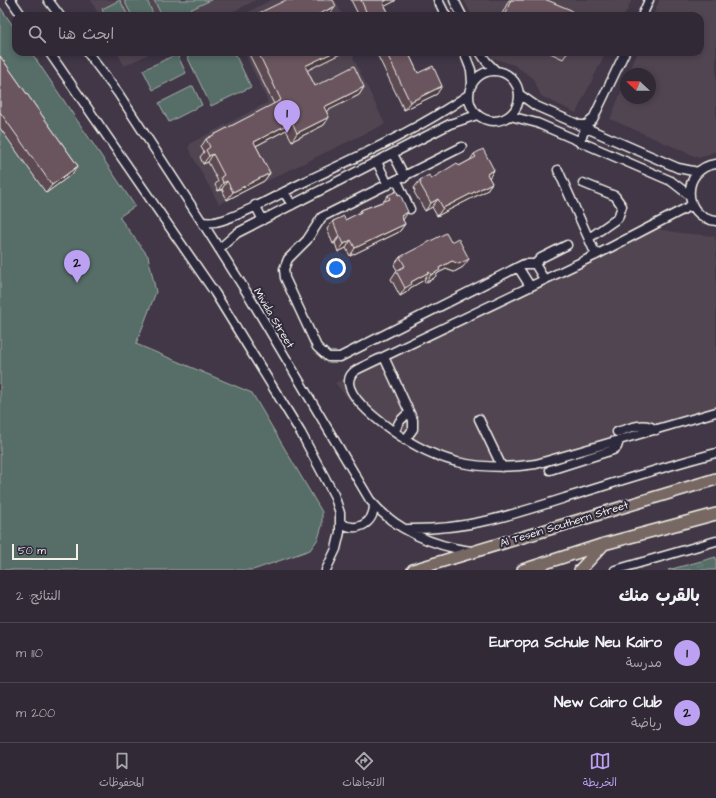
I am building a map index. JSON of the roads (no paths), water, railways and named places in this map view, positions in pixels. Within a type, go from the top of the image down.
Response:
[{"type":"main road","name":"Al Tesein Southern Street","points":[[413,570],[716,479]]},
{"type":"main road","points":[[523,570],[604,544],[716,514]]},
{"type":"main road","points":[[580,570],[604,544]]},
{"type":"street","points":[[10,0],[19,12]]},
{"type":"street","points":[[48,0],[57,12]]},
{"type":"street","points":[[438,0],[444,12]]},
{"type":"street","points":[[454,0],[460,12]]},
{"type":"street","points":[[644,12],[649,0]]},
{"type":"street","points":[[52,56],[219,300],[301,433],[334,495],[341,523],[336,549],[326,570]]},
{"type":"street","name":"Mivida Street","points":[[90,56],[118,93],[219,249],[362,490],[374,505],[387,517],[405,529],[445,546],[474,551]]},
{"type":"street","points":[[466,56],[471,70],[472,83],[468,95],[469,102],[477,115],[490,121],[504,119],[510,116],[517,106],[519,94],[515,83],[512,78],[501,71],[495,70],[482,74],[472,83]]},
{"type":"street","points":[[483,56],[495,70]]},
{"type":"street","points":[[582,126],[593,120],[622,56]]},
{"type":"street","points":[[519,94],[536,106],[681,170],[698,172]]},
{"type":"street","points":[[202,222],[211,223],[224,220],[255,206],[420,125],[468,95]]},
{"type":"street","points":[[219,249],[237,233],[450,124],[477,115]]},
{"type":"street","points":[[510,116],[533,122],[671,181],[689,195]]},
{"type":"street","points":[[579,142],[582,126]]},
{"type":"street","points":[[462,147],[405,177],[322,217],[307,240],[291,255],[286,264],[284,273],[286,283],[318,347],[325,355],[332,357],[340,356],[518,267],[528,263],[535,264],[545,256],[567,245]]},
{"type":"street","points":[[393,154],[405,177]]},
{"type":"street","points":[[377,162],[388,185]]},
{"type":"street","points":[[716,164],[708,165],[698,172],[692,180],[689,195],[692,205],[703,217],[716,221]]},
{"type":"street","points":[[558,170],[596,254]]},
{"type":"street","points":[[397,181],[410,209]]},
{"type":"street","points":[[583,183],[615,196],[618,198],[622,206],[618,218],[589,238]]},
{"type":"street","points":[[284,192],[292,205]]},
{"type":"street","points":[[692,205],[596,254],[352,373],[348,380],[348,387],[366,409],[405,440],[430,453],[456,462],[482,466],[502,467],[536,464],[716,412]]},
{"type":"street","points":[[255,206],[263,220]]},
{"type":"street","points":[[535,264],[544,279]]},
{"type":"street","points":[[518,267],[530,286]]},
{"type":"street","points":[[384,357],[414,425],[412,433],[405,440]]},
{"type":"street","points":[[394,432],[400,421],[409,412]]},
{"type":"street","points":[[479,418],[502,467]]},
{"type":"street","points":[[617,432],[642,425],[650,426],[656,430]]},
{"type":"street","points":[[550,470],[612,450],[617,446],[619,441]]},
{"type":"street","points":[[405,529],[461,526],[497,519],[716,453]]},
{"type":"street","points":[[341,523],[352,527],[362,526],[370,520],[374,505]]},
{"type":"street","points":[[615,570],[716,541]]},
{"type":"place","name":"Europa Schule Neu Kairo","points":[[287,133]]},
{"type":"place","name":"New Cairo Club","points":[[77,283]]}]
